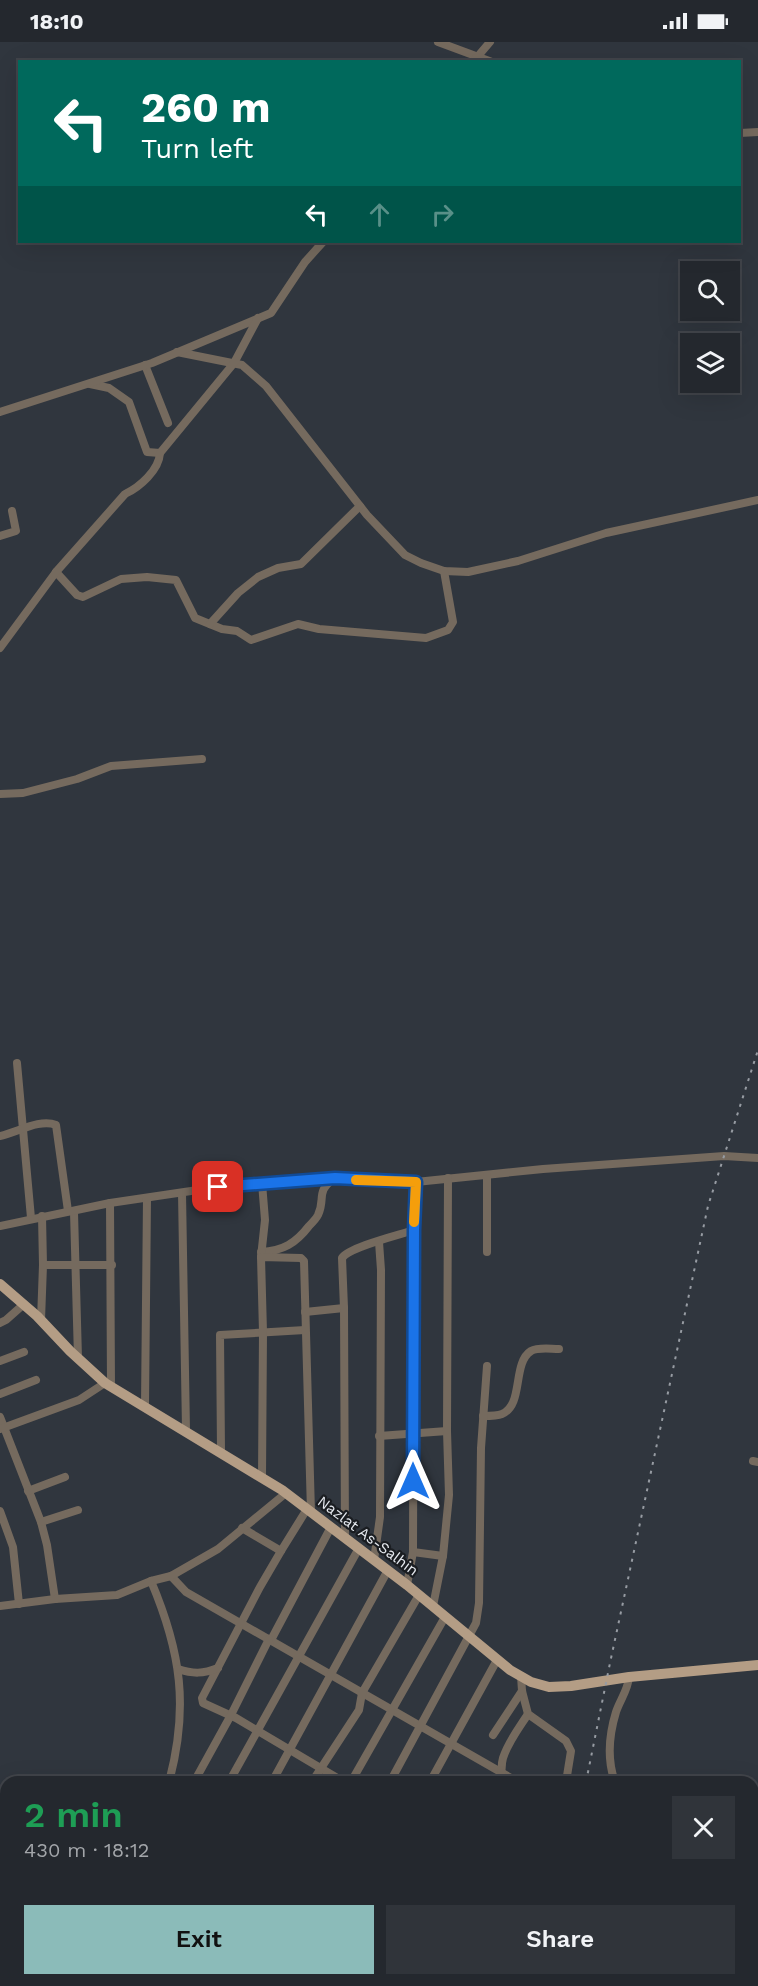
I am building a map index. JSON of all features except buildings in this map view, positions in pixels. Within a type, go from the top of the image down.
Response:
[{"type":"main road","name":"Nazlat As-Salhin","points":[[0,1284],[108,1384],[286,1493],[407,1585],[497,1660],[531,1682],[549,1687],[571,1686],[629,1677],[758,1665]]},
{"type":"street","points":[[438,42],[476,59],[490,42]]},
{"type":"street","points":[[741,133],[758,132]]},
{"type":"street","points":[[0,412],[145,365],[271,313],[305,262],[322,243]]},
{"type":"street","points":[[0,648],[56,572],[125,494],[136,489],[160,462],[160,453],[234,363],[258,318]]},
{"type":"street","points":[[177,352],[242,365],[266,386],[360,506],[405,555],[444,571],[468,572],[518,561],[606,533],[758,500]]},
{"type":"street","points":[[145,365],[168,423]]},
{"type":"street","points":[[88,383],[109,388],[129,402],[147,452],[160,453]]},
{"type":"street","points":[[210,624],[238,593],[258,577],[278,568],[302,564],[360,506]]},
{"type":"street","points":[[0,536],[16,531],[12,511]]},
{"type":"street","points":[[56,572],[77,595],[83,597],[121,579],[147,577],[176,580],[195,618],[222,629],[237,631],[251,640],[298,624],[319,629],[426,638],[448,630],[453,622],[444,571]]},
{"type":"street","points":[[0,794],[23,794],[77,779],[111,766],[202,759]]},
{"type":"street","points":[[17,1063],[21,1130],[31,1218]]},
{"type":"street","points":[[0,1136],[51,1123],[56,1125],[71,1211],[76,1265],[78,1358]]},
{"type":"street","points":[[0,1226],[110,1203],[210,1188],[335,1178],[416,1182],[543,1169],[724,1156],[758,1158]]},
{"type":"street","points":[[487,1252],[488,1176]]},
{"type":"street","points":[[261,1254],[285,1247],[299,1239],[318,1215],[322,1191],[335,1178]]},
{"type":"street","points":[[433,1606],[443,1556],[449,1495],[448,1178]]},
{"type":"street","points":[[407,1585],[413,1552],[416,1182]]},
{"type":"street","points":[[262,1184],[265,1220],[261,1254],[262,1477]]},
{"type":"street","points":[[183,1193],[186,1430]]},
{"type":"street","points":[[145,1406],[147,1198]]},
{"type":"street","points":[[2,1428],[79,1400],[108,1384],[110,1203]]},
{"type":"street","points":[[41,1320],[42,1216]]},
{"type":"street","points":[[345,1538],[342,1255],[359,1246],[414,1230]]},
{"type":"street","points":[[374,1560],[380,1517],[381,1270],[379,1242]]},
{"type":"street","points":[[261,1254],[303,1258],[309,1511],[281,1551],[202,1698],[203,1703],[231,1715],[334,1776]]},
{"type":"street","points":[[43,1265],[111,1265]]},
{"type":"street","points":[[0,1323],[24,1304]]},
{"type":"street","points":[[305,1312],[344,1308]]},
{"type":"street","points":[[221,1452],[220,1335],[305,1330]]},
{"type":"street","points":[[483,1416],[502,1414],[510,1408],[523,1360],[530,1352],[538,1349],[559,1349]]},
{"type":"street","points":[[0,1361],[24,1352]]},
{"type":"street","points":[[393,1776],[476,1623],[479,1603],[480,1483],[487,1366]]},
{"type":"street","points":[[0,1394],[36,1380]]},
{"type":"street","points":[[0,1417],[2,1428],[41,1522],[55,1599]]},
{"type":"street","points":[[379,1436],[447,1431]]},
{"type":"street","points":[[28,1491],[65,1477]]},
{"type":"street","points":[[0,1606],[55,1599],[117,1595],[151,1581],[171,1576],[218,1549],[286,1493]]},
{"type":"street","points":[[41,1522],[78,1510]]},
{"type":"street","points":[[0,1511],[5,1535],[13,1547],[19,1604]]},
{"type":"street","points":[[197,1776],[331,1527]]},
{"type":"street","points":[[242,1528],[281,1551]]},
{"type":"street","points":[[232,1776],[359,1548]]},
{"type":"street","points":[[413,1552],[443,1556]]},
{"type":"street","points":[[275,1776],[388,1570]]},
{"type":"street","points":[[171,1576],[186,1592],[451,1744],[498,1776]]},
{"type":"street","points":[[151,1581],[174,1646],[181,1689],[181,1722],[171,1776]]},
{"type":"street","points":[[315,1776],[359,1710],[362,1693],[419,1595]]},
{"type":"street","points":[[354,1776],[445,1617]]},
{"type":"street","points":[[433,1776],[497,1660]]},
{"type":"street","points":[[178,1669],[197,1673],[218,1668]]},
{"type":"street","points":[[521,1676],[528,1714],[566,1741],[571,1751],[567,1776]]},
{"type":"street","points":[[613,1776],[610,1767],[610,1738],[616,1712],[629,1685],[629,1677]]},
{"type":"street","points":[[494,1735],[522,1691]]},
{"type":"street","points":[[501,1776],[501,1761],[506,1749],[528,1714]]},
{"type":"railway","points":[[587,1776],[708,1206],[758,1050]]},
{"type":"slow traffic","points":[[356,1180],[416,1182],[414,1222]]},
{"type":"route","points":[[218,1187],[335,1178],[416,1182],[413,1481]]}]
